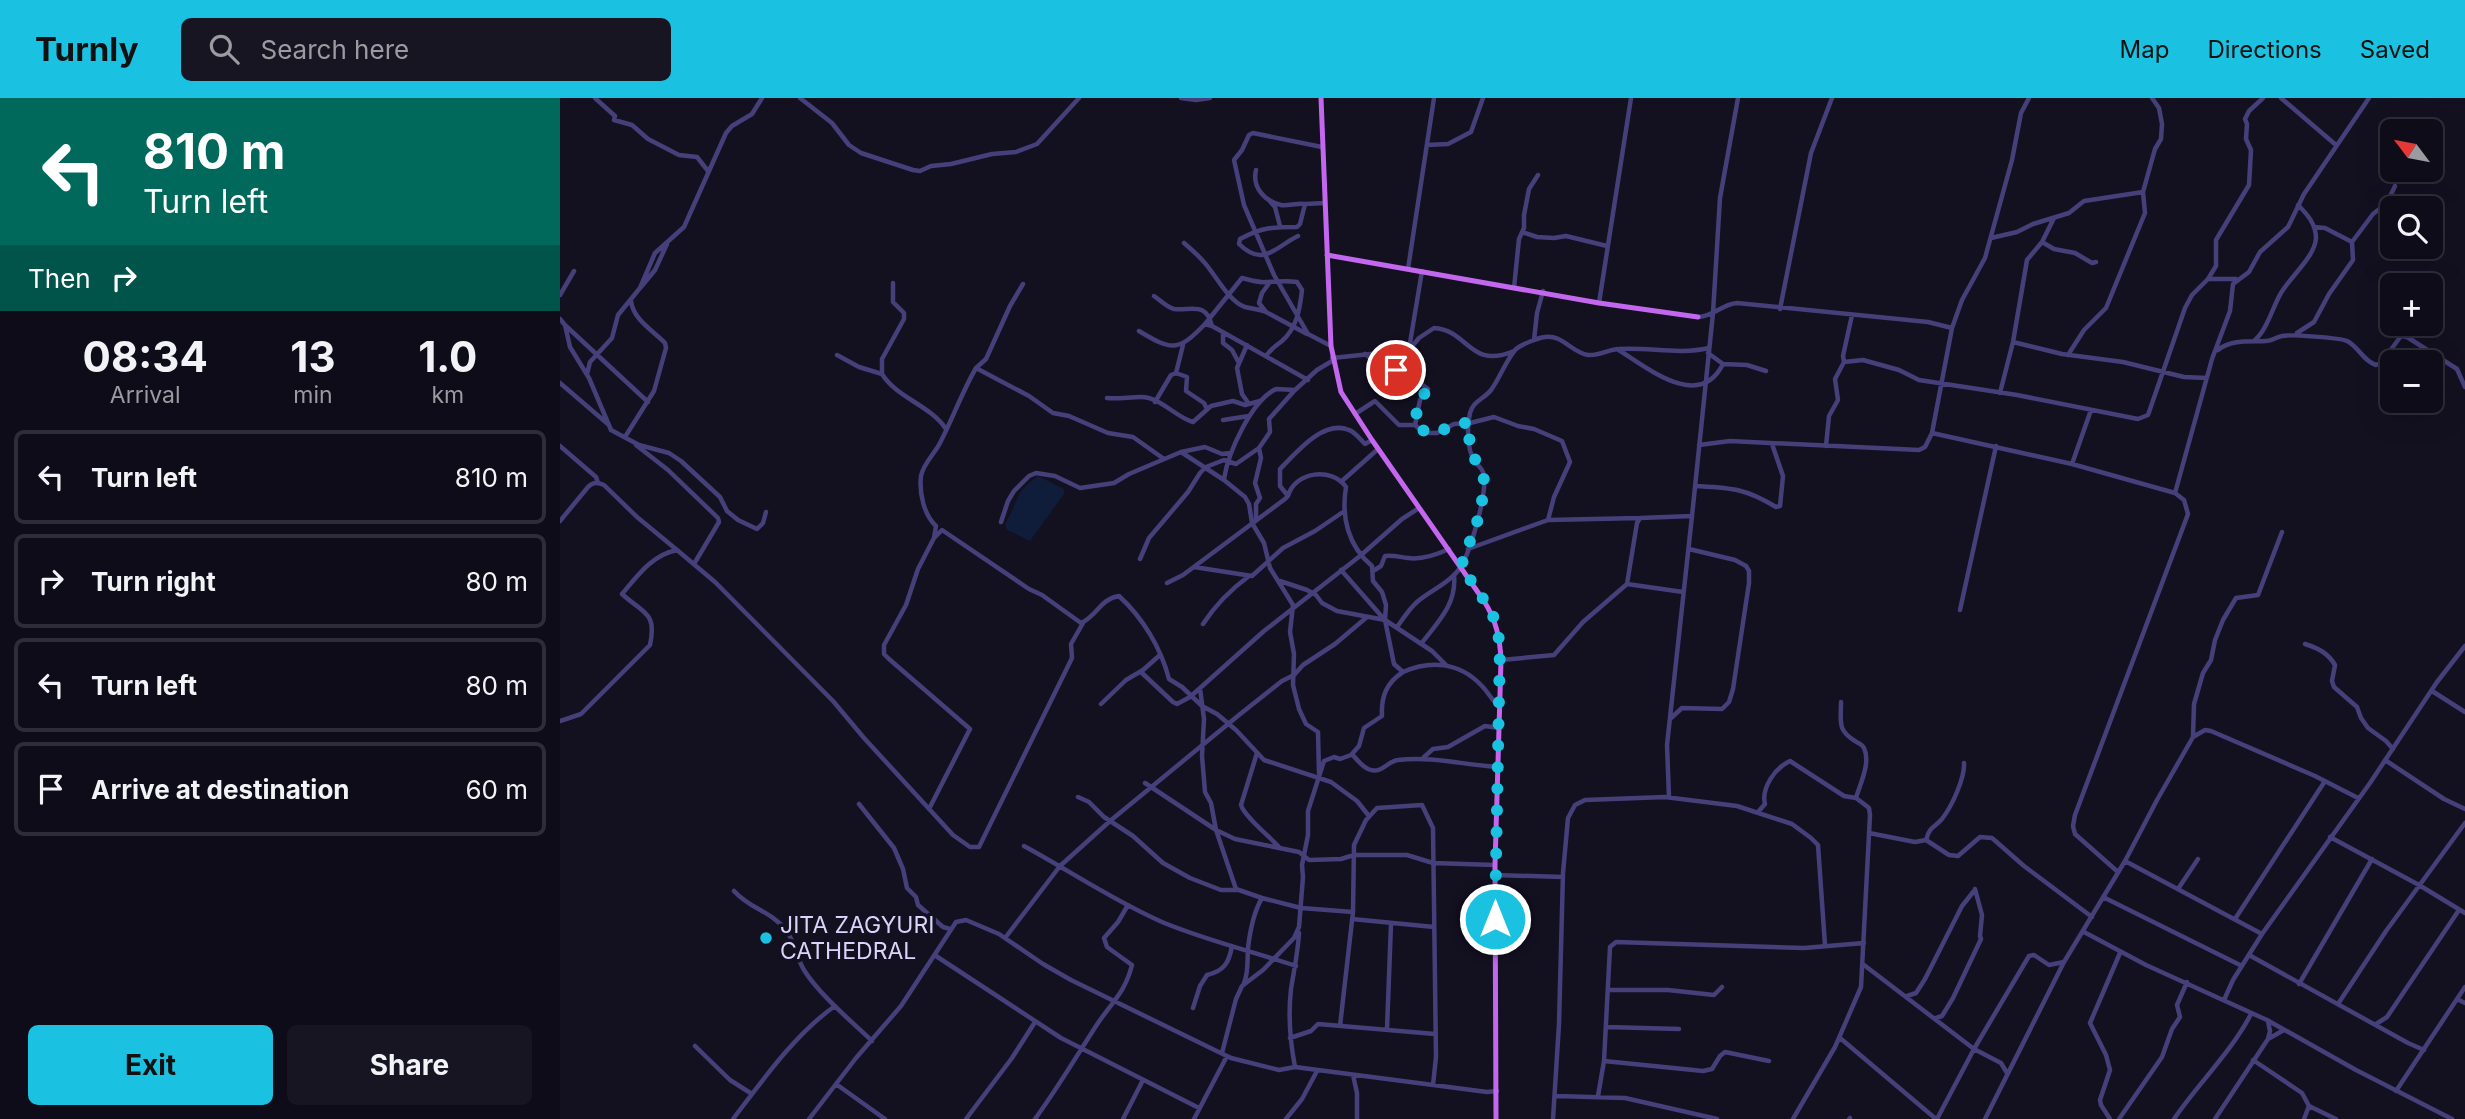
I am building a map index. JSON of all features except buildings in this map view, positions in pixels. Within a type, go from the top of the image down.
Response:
[{"type":"main road","points":[[1321,98],[1331,346],[1341,392],[1354,415],[1450,548],[1495,620],[1499,635],[1501,660],[1495,865],[1496,1119]]},
{"type":"main road","points":[[1327,255],[1599,303],[1698,317]]},
{"type":"street","points":[[595,98],[615,116],[614,120],[632,125],[648,139],[679,156],[697,157],[708,172]]},
{"type":"street","points":[[640,288],[655,253],[684,227],[726,133],[732,126],[752,114],[762,98]]},
{"type":"street","points":[[800,98],[832,123],[849,145],[861,153],[920,171],[939,164],[1029,149],[1037,144],[1079,98]]},
{"type":"street","points":[[1181,98],[1210,98]]},
{"type":"street","points":[[1408,269],[1434,98]]},
{"type":"street","points":[[1427,145],[1448,144],[1471,132],[1483,98]]},
{"type":"street","points":[[1599,303],[1630,98]]},
{"type":"street","points":[[1669,797],[1667,745],[1707,383],[1721,187],[1738,98]]},
{"type":"street","points":[[1780,309],[1811,153],[1832,98]]},
{"type":"street","points":[[1699,445],[1730,441],[1919,450],[1925,447],[1932,433],[1952,328],[1962,300],[1985,258],[2027,98]]},
{"type":"street","points":[[2068,355],[2084,330],[2106,308],[2145,213],[2143,192],[2162,132],[2159,108],[2152,98]]},
{"type":"street","points":[[1844,362],[1863,360],[1899,370],[1919,380],[2144,418],[2148,415],[2164,372],[2185,307],[2216,266],[2216,240],[2249,185],[2250,150],[2246,139],[2245,119],[2249,111],[2263,98]]},
{"type":"street","points":[[2281,98],[2336,145]]},
{"type":"street","points":[[2175,493],[2207,378],[2230,310],[2233,284],[2249,272],[2260,252],[2288,227],[2298,205],[2367,99]]},
{"type":"street","points":[[1308,334],[1265,255],[1244,205],[1234,160],[1248,135],[1253,134],[1322,147]]},
{"type":"street","points":[[1255,170],[1256,187],[1275,207],[1280,226]]},
{"type":"street","points":[[1514,288],[1519,239],[1529,189],[1538,174]]},
{"type":"street","points":[[2296,334],[2314,322],[2353,260],[2352,242],[2373,214],[2387,203],[2395,186]]},
{"type":"street","points":[[1991,238],[2017,232],[2069,213],[2084,201],[2143,192]]},
{"type":"street","points":[[1268,199],[1281,205],[1325,203]]},
{"type":"street","points":[[1298,236],[1265,255],[1248,252],[1239,244],[1240,239],[1255,230],[1280,226],[1297,227],[1305,204]]},
{"type":"street","points":[[2254,340],[2261,335],[2283,290],[2304,264],[2316,240],[2314,228],[2298,205]]},
{"type":"street","points":[[2000,393],[2013,342],[2027,260],[2042,242],[2053,218]]},
{"type":"street","points":[[2314,228],[2325,229],[2352,242]]},
{"type":"street","points":[[1522,232],[1554,238],[1566,236],[1607,246]]},
{"type":"street","points":[[587,374],[590,362],[611,338],[618,315],[655,270],[669,241]]},
{"type":"street","points":[[2042,242],[2054,249],[2076,253],[2092,263],[2096,262]]},
{"type":"street","points":[[1184,243],[1206,264],[1218,282],[1245,307],[1266,312],[1331,346]]},
{"type":"street","points":[[560,295],[574,271]]},
{"type":"street","points":[[1409,350],[1422,271]]},
{"type":"street","points":[[1266,312],[1259,303],[1262,293],[1275,277]]},
{"type":"street","points":[[1266,356],[1293,327],[1302,290],[1297,282],[1275,277]]},
{"type":"street","points":[[1176,373],[1183,345],[1205,324],[1241,278],[1270,282]]},
{"type":"street","points":[[2208,279],[2237,279]]},
{"type":"street","points":[[881,374],[882,359],[904,319],[904,313],[893,302],[893,282]]},
{"type":"street","points":[[1023,284],[986,359],[976,369],[922,471],[926,517],[1083,623]]},
{"type":"street","points":[[1534,341],[1537,313],[1543,292]]},
{"type":"street","points":[[1154,296],[1169,308],[1195,307],[1210,317],[1212,326]]},
{"type":"street","points":[[625,437],[648,402],[659,377],[666,348],[636,316],[632,310],[631,299]]},
{"type":"street","points":[[1698,317],[1737,303],[1928,322],[1952,328]]},
{"type":"street","points":[[1826,446],[1829,416],[1839,400],[1835,379],[1844,362],[1852,315]]},
{"type":"street","points":[[560,319],[632,390],[648,402]]},
{"type":"street","points":[[1205,324],[1308,380]]},
{"type":"street","points":[[565,325],[570,347],[587,374],[609,426]]},
{"type":"street","points":[[1140,559],[1149,538],[1206,467],[1228,460],[1236,464],[1259,447],[1270,432],[1269,419],[1273,413],[1317,370],[1332,359],[1409,350],[1419,338],[1434,328],[1448,329],[1472,350],[1493,357],[1545,337],[1557,338],[1576,352],[1587,355],[1603,354],[1616,349],[1655,349],[1681,353],[1709,351],[1723,364],[1747,365],[1766,371]]},
{"type":"street","points":[[1139,331],[1165,344],[1183,345]]},
{"type":"street","points":[[1223,333],[1223,343],[1232,350],[1238,363],[1242,394],[1249,404]]},
{"type":"street","points":[[2215,353],[2222,347],[2254,340],[2269,341],[2282,335],[2296,334],[2318,339],[2336,337],[2345,340],[2353,345],[2365,360],[2376,365],[2381,363],[2401,337],[2407,337],[2457,369],[2465,387]]},
{"type":"street","points":[[2013,342],[2068,355],[2123,362],[2184,377],[2207,378]]},
{"type":"street","points":[[1238,363],[1247,345]]},
{"type":"street","points":[[1616,349],[1684,386],[1707,383],[1723,364]]},
{"type":"street","points":[[1397,627],[1415,604],[1454,575],[1468,550],[1481,511],[1484,481],[1483,473],[1469,449],[1469,414],[1473,405],[1488,394],[1497,382],[1515,350]]},
{"type":"street","points":[[1365,354],[1379,365],[1392,368],[1428,389],[1420,401],[1415,425]]},
{"type":"street","points":[[837,355],[859,367],[881,374],[890,384],[940,420],[946,430]]},
{"type":"street","points":[[976,369],[1029,396],[1053,413],[1069,416],[1108,433],[1133,438],[1164,459]]},
{"type":"street","points":[[1155,402],[1171,375],[1176,373],[1187,377],[1186,391],[1204,402],[1207,409]]},
{"type":"street","points":[[560,383],[615,432],[632,441],[668,470],[718,518],[719,522],[694,564]]},
{"type":"street","points":[[1224,480],[1230,453],[1261,401],[1276,388],[1295,390]]},
{"type":"street","points":[[1107,398],[1142,397],[1193,422],[1210,406],[1233,401],[1245,405],[1261,401]]},
{"type":"street","points":[[1354,415],[1376,401],[1399,425],[1415,425],[1424,433],[1437,433],[1454,424],[1493,417],[1534,429],[1564,443],[1569,468],[1554,497],[1548,520]]},
{"type":"street","points":[[2072,464],[2091,410]]},
{"type":"street","points":[[1223,420],[1250,416]]},
{"type":"street","points":[[1288,496],[1280,486],[1280,470],[1316,435],[1343,428],[1352,431],[1365,444],[1372,440]]},
{"type":"street","points":[[1932,433],[2072,464],[2175,493],[2184,500],[2188,514],[2084,789],[2073,826],[2075,834],[2084,844],[2118,872]]},
{"type":"street","points":[[632,441],[669,453],[681,461],[720,497],[727,511],[754,529],[764,523],[766,512]]},
{"type":"street","points":[[1696,486],[1737,488],[1776,507],[1780,506],[1783,476],[1772,444]]},
{"type":"street","points":[[560,446],[596,477],[598,483]]},
{"type":"street","points":[[1960,610],[1996,446]]},
{"type":"street","points":[[1000,522],[1007,501],[1014,491],[1029,476],[1036,473],[1055,476],[1080,488],[1104,486],[1181,452],[1205,447],[1222,454],[1230,453]]},
{"type":"street","points":[[1254,521],[1256,504],[1260,498],[1255,482],[1261,458],[1259,447]]},
{"type":"street","points":[[1342,481],[1378,449]]},
{"type":"street","points":[[1181,452],[1206,467],[1245,497],[1273,573],[1290,597],[1293,610],[1290,632],[1294,654],[1293,685],[1306,724],[1318,732],[1319,776]]},
{"type":"street","points":[[1167,583],[1193,567],[1288,496],[1296,481],[1309,474],[1334,477],[1346,487],[1343,512],[1351,540],[1360,556],[1372,566],[1373,581],[1382,592],[1386,605],[1385,620],[1394,664],[1402,672]]},
{"type":"street","points":[[560,521],[592,483],[604,485],[637,517],[715,582],[833,701],[953,835],[970,847],[979,847],[1072,659],[1071,644],[1083,623],[1108,598],[1119,596],[1144,622],[1169,679],[1228,723],[1264,760],[1331,782],[1357,801],[1369,816]]},
{"type":"street","points":[[1142,673],[1177,704],[1190,697],[1264,631],[1360,556],[1402,519],[1420,508]]},
{"type":"street","points":[[1203,624],[1232,588],[1283,548],[1343,512]]},
{"type":"street","points":[[1468,550],[1548,520],[1692,516]]},
{"type":"street","points":[[1501,660],[1544,657],[1558,653],[1583,622],[1627,584],[1640,518]]},
{"type":"street","points":[[934,538],[936,526]]},
{"type":"street","points":[[929,810],[970,729],[889,659],[884,654],[884,645],[906,605],[918,569],[934,538],[942,530]]},
{"type":"street","points":[[1985,1119],[2064,962],[2125,861],[2193,737],[2194,704],[2223,620],[2236,598],[2258,595],[2282,532]]},
{"type":"street","points":[[1372,571],[1381,566],[1385,556],[1411,559],[1433,556],[1450,548]]},
{"type":"street","points":[[1670,720],[1682,708],[1722,709],[1728,702],[1733,689],[1749,583],[1749,571],[1742,563],[1689,549]]},
{"type":"street","points":[[560,721],[581,714],[650,645],[653,630],[650,617],[622,594],[651,561],[663,553],[677,550]]},
{"type":"street","points":[[1193,567],[1250,576]]},
{"type":"street","points":[[1341,570],[1385,620],[1422,644],[1447,665]]},
{"type":"street","points":[[1422,644],[1452,601],[1454,575]]},
{"type":"street","points":[[1278,580],[1312,593],[1322,603],[1337,611],[1385,620]]},
{"type":"street","points":[[1627,584],[1684,592]]},
{"type":"street","points":[[1005,938],[1060,866],[1110,821],[1228,723],[1367,617]]},
{"type":"street","points":[[2305,644],[2319,648],[2332,659],[2335,665],[2332,681],[2334,687],[2357,707],[2368,728],[2393,749]]},
{"type":"street","points":[[2224,1000],[2262,934],[2465,646]]},
{"type":"street","points":[[1101,704],[1126,680],[1160,655]]},
{"type":"street","points":[[1295,1067],[1290,1038],[1291,990],[1296,966],[1308,811],[1324,761],[1352,754],[1359,746],[1364,728],[1382,716],[1384,694],[1394,678],[1402,672],[1426,665],[1447,665],[1459,669],[1474,678],[1500,707]]},
{"type":"street","points":[[1200,688],[1205,792],[1211,803],[1216,830],[1236,889],[1301,908],[1391,923],[1434,927]]},
{"type":"street","points":[[2432,691],[2465,712]]},
{"type":"street","points":[[1841,702],[1841,728],[1845,735],[1863,746],[1865,751],[1864,776],[1856,799]]},
{"type":"street","points":[[1423,758],[1433,749],[1448,747],[1485,726],[1499,728]]},
{"type":"street","points":[[2193,737],[2205,730],[2211,731],[2358,798]]},
{"type":"street","points":[[1257,753],[1241,805],[1244,814],[1266,831],[1279,848]]},
{"type":"street","points":[[1352,754],[1369,769],[1382,770],[1394,760],[1423,758],[1498,767]]},
{"type":"street","points":[[2385,760],[2444,799],[2465,809]]},
{"type":"street","points":[[1758,812],[1765,804],[1763,794],[1766,786],[1785,763],[1790,761],[1844,796],[1856,799],[1869,808],[1863,965],[1858,997],[1840,1038],[1793,1119]]},
{"type":"street","points":[[1926,840],[1929,828],[1941,820],[1955,794],[1965,771],[1964,763]]},
{"type":"street","points":[[2235,919],[2325,781]]},
{"type":"street","points":[[1145,783],[1216,830],[1235,839],[1304,855],[1309,860],[1341,859],[1354,855],[1406,855],[1433,863],[1495,865]]},
{"type":"street","points":[[1078,797],[1089,802],[1110,821],[1133,836],[1163,863],[1190,878],[1221,890],[1240,890]]},
{"type":"street","points":[[1553,1119],[1563,877],[1568,818],[1575,805],[1585,800],[1669,797],[1721,803],[1792,824],[1818,845],[1825,945]]},
{"type":"street","points":[[859,804],[894,848],[907,888],[916,897],[918,905],[943,927],[950,929]]},
{"type":"street","points":[[1340,1026],[1352,916],[1354,845],[1369,816],[1377,808],[1422,805],[1433,828],[1436,1057],[1433,1085]]},
{"type":"street","points":[[2338,1004],[2465,823]]},
{"type":"street","points":[[1869,833],[1915,842],[1926,840],[1949,855],[1958,856],[1980,837],[1992,838],[2092,917]]},
{"type":"street","points":[[2330,837],[2419,885],[2465,914]]},
{"type":"street","points":[[1024,846],[1093,887],[1162,922],[1296,966]]},
{"type":"street","points":[[2178,888],[2198,859]]},
{"type":"street","points":[[2299,984],[2372,859]]},
{"type":"street","points":[[2125,861],[2262,934]]},
{"type":"street","points":[[1495,875],[1563,877]]},
{"type":"street","points":[[1906,996],[1916,993],[1962,906],[1975,890],[1982,915],[1981,939],[1957,992],[1940,1019]]},
{"type":"street","points":[[734,891],[747,904],[770,914],[785,930],[793,941],[803,968],[835,1006],[872,1041]]},
{"type":"street","points":[[2103,897],[2242,966]]},
{"type":"street","points":[[1194,1119],[1224,1055],[1236,999],[1248,971],[1248,950],[1254,913],[1262,898]]},
{"type":"street","points":[[1035,1119],[1100,1021],[1115,1003],[1129,978],[1132,964],[1107,947],[1104,937],[1118,922],[1128,904]]},
{"type":"street","points":[[2375,1025],[2387,1017],[2459,910]]},
{"type":"street","points":[[809,1119],[901,1006],[936,956],[950,929],[956,922],[966,920],[1005,938],[1043,964],[1115,1003],[1224,1055],[1279,1070],[1295,1067],[1487,1092],[1497,1091]]},
{"type":"street","points":[[1387,1029],[1391,923]]},
{"type":"street","points":[[1242,986],[1263,970],[1294,937],[1299,927]]},
{"type":"street","points":[[2084,932],[2120,953],[2267,1020],[2452,1119]]},
{"type":"street","points":[[1598,1096],[1607,1027],[1610,947],[1616,942],[1804,948],[1864,943]]},
{"type":"street","points":[[1193,1008],[1200,986],[1207,975],[1219,972],[1229,962],[1232,946]]},
{"type":"street","points":[[2110,1119],[2100,1100],[2110,1070],[2102,1043],[2090,1023],[2120,953]]},
{"type":"street","points":[[2249,955],[2424,1050]]},
{"type":"street","points":[[936,956],[1035,1021],[1199,1108]]},
{"type":"street","points":[[1840,1038],[1937,1119],[1974,1049],[2029,956],[2049,965],[2064,962]]},
{"type":"street","points":[[1863,965],[1940,1019],[1974,1049],[2001,1063],[2007,1074]]},
{"type":"street","points":[[2119,1119],[2162,1057],[2172,1029],[2180,1017],[2177,1005],[2187,982]]},
{"type":"street","points":[[1608,990],[1655,990],[1714,995],[1721,987]]},
{"type":"street","points":[[2396,1091],[2465,987]]},
{"type":"street","points":[[1916,993],[1919,1005]]},
{"type":"street","points":[[2458,999],[2465,1003]]},
{"type":"street","points":[[733,1119],[820,1017],[835,1006]]},
{"type":"street","points":[[2174,1119],[2251,1014]]},
{"type":"street","points":[[2215,1119],[2268,1039],[2270,1031],[2267,1020]]},
{"type":"street","points":[[966,1119],[1035,1021]]},
{"type":"street","points":[[1290,1038],[1311,1031],[1318,1024],[1435,1034]]},
{"type":"street","points":[[1607,1027],[1679,1029]]},
{"type":"street","points":[[2268,1039],[2285,1030]]},
{"type":"street","points":[[695,1046],[730,1080],[752,1094]]},
{"type":"street","points":[[1604,1061],[1703,1071],[1712,1069],[1726,1052],[1769,1061]]},
{"type":"street","points":[[2253,1059],[2302,1093],[2309,1106],[2336,1119]]},
{"type":"street","points":[[1286,1119],[1302,1099],[1317,1071]]},
{"type":"street","points":[[1353,1075],[1357,1093],[1357,1119]]},
{"type":"street","points":[[1123,1119],[1143,1080]]},
{"type":"street","points":[[836,1084],[884,1119]]},
{"type":"street","points":[[1556,1096],[1625,1098],[1717,1119]]},
{"type":"street","points":[[2304,1119],[2309,1106]]},
{"type":"water","points":[[1038,476],[1064,489],[1064,494],[1030,541],[1007,530],[1005,524],[1020,493]]},
{"type":"place","name":"JITA ZAGYURI CATHEDRAL","points":[[766,938]]},
{"type":"route","points":[[1396,370],[1428,389],[1420,401],[1415,425],[1424,433],[1437,433],[1460,422],[1470,423],[1469,449],[1483,473],[1481,511],[1461,566],[1492,612],[1500,643],[1495,919]]}]
